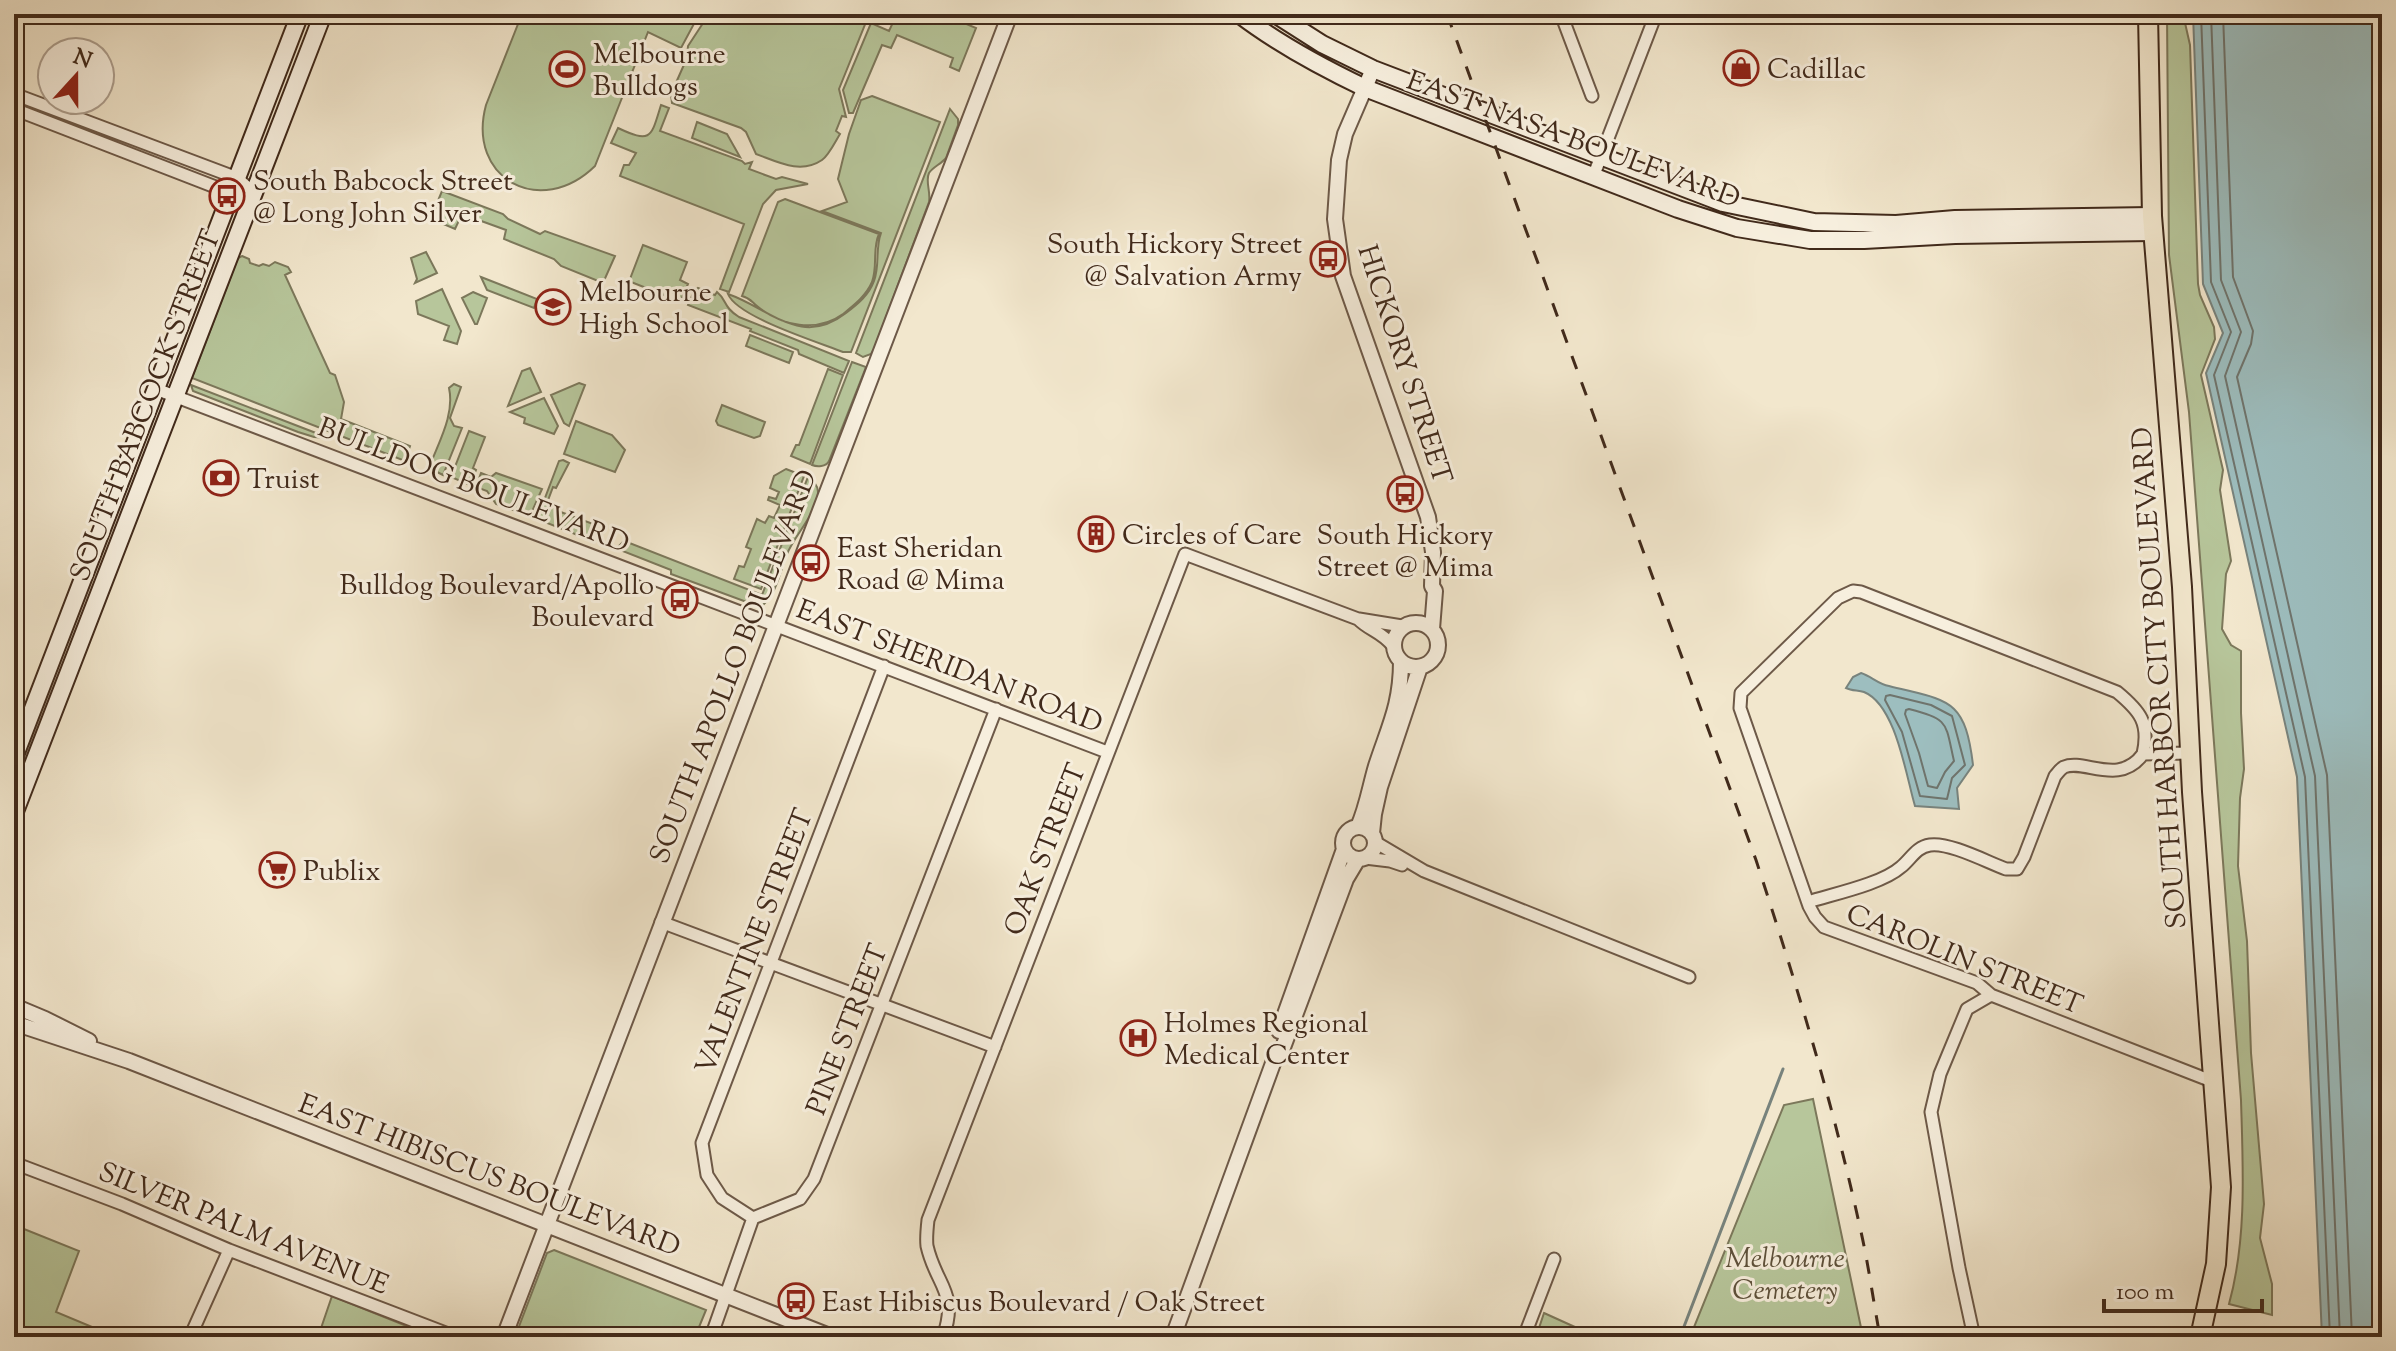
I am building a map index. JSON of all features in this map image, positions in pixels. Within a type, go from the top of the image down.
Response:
[{"type":"main road","name":"SOUTH BABCOCK STREET","points":[[14,758],[300,14]]},
{"type":"main road","name":"SOUTH BABCOCK STREET","points":[[14,814],[323,14]]},
{"type":"main road","name":"EAST NASA BOULEVARD","points":[[1239,14],[1304,57],[1365,88],[1678,209],[1737,228],[1810,240],[1864,240],[2152,224]]},
{"type":"main road","name":"EAST NASA BOULEVARD","points":[[1275,14],[1322,44],[1373,69],[1723,203],[1814,222],[1896,224],[1955,219],[2152,224]]},
{"type":"main road","name":"SOUTH HARBOR CITY BOULEVARD","points":[[2148,14],[2152,224],[2182,587],[2221,1212],[2216,1264],[2200,1337]]},
{"type":"main road","points":[[56,650],[51,678],[57,706]]},
{"type":"main road","points":[[42,687],[46,700],[47,732]]},
{"type":"street","name":"SOUTH APOLLO BOULEVARD","points":[[504,1337],[1010,14]]},
{"type":"street","points":[[1561,14],[1592,96]]},
{"type":"street","points":[[1593,177],[1656,14]]},
{"type":"street","name":"HICKORY STREET","points":[[1373,69],[1339,160],[1335,219],[1343,276],[1427,515],[1432,544],[1432,586],[1435,591],[1432,629]]},
{"type":"street","points":[[14,94],[193,161],[254,193]]},
{"type":"street","points":[[14,109],[187,176],[234,185]]},
{"type":"street","points":[[103,143],[108,129]]},
{"type":"street","points":[[187,176],[193,161]]},
{"type":"street","name":"BULLDOG BOULEVARD","points":[[156,389],[775,624]]},
{"type":"street","name":"OAK STREET","points":[[943,1337],[950,1310],[949,1298],[938,1278],[926,1243],[928,1220],[1185,554],[1358,619],[1407,624]]},
{"type":"street","name":"HICKORY STREET","points":[[1407,624],[1424,607],[1432,586]]},
{"type":"street","name":"CAROLIN STREET","points":[[2143,754],[2145,726],[2137,708],[2117,692],[1861,592],[1853,591],[1838,598],[1741,693],[1740,708],[1808,902],[1824,927],[1977,983],[1991,995],[2214,1082]]},
{"type":"street","name":"OAK STREET","points":[[1358,619],[1380,632],[1393,646]]},
{"type":"street","name":"EAST SHERIDAN ROAD","points":[[775,624],[1107,752]]},
{"type":"street","points":[[1358,827],[1397,707],[1401,661],[1393,646],[1395,636],[1407,624],[1424,624],[1432,629],[1438,639],[1437,651],[1430,662],[1420,667],[1401,661]]},
{"type":"street","name":"VALENTINE STREET","points":[[753,1218],[722,1198],[707,1175],[702,1143],[884,666]]},
{"type":"street","points":[[1312,956],[1346,879],[1372,852],[1374,814],[1380,787],[1420,667]]},
{"type":"street","name":"PINE STREET","points":[[753,1218],[800,1199],[814,1179],[996,709]]},
{"type":"street","points":[[1808,902],[1875,881],[1900,868],[1911,855],[1926,845],[1940,845],[2006,869],[2017,869],[2055,776],[2065,766],[2103,771],[2123,768],[2143,754],[2190,753]]},
{"type":"street","points":[[1173,1337],[1276,1055],[1282,1050],[1350,829],[1366,828],[1374,838],[1414,867],[1689,977]]},
{"type":"street","points":[[1344,849],[1349,855],[1362,859],[1414,867]]},
{"type":"street","points":[[661,922],[995,1047]]},
{"type":"street","points":[[1974,1337],[1931,1112],[1940,1074],[1967,1009],[1991,995]]},
{"type":"street","name":"EAST HIBISCUS BOULEVARD","points":[[14,1006],[129,1061]]},
{"type":"street","name":"EAST HIBISCUS BOULEVARD","points":[[14,1023],[129,1061],[832,1337]]},
{"type":"street","name":"SILVER PALM AVENUE","points":[[14,1163],[456,1337]]},
{"type":"street","points":[[711,1337],[753,1218]]},
{"type":"street","points":[[190,1337],[229,1250]]},
{"type":"street","points":[[1524,1337],[1554,1259]]},
{"type":"green space","points":[[522,14],[701,14],[681,48],[648,32],[595,166],[574,182],[552,189],[532,190],[513,183],[497,171],[487,153],[483,131],[486,105]]},
{"type":"green space","points":[[709,14],[864,14],[868,17],[839,89],[846,117],[842,116],[836,131],[840,134],[822,160],[797,167],[756,154],[741,128],[672,103],[671,94],[687,58],[688,46]]},
{"type":"green space","points":[[890,14],[943,14],[976,28],[959,71],[950,67],[953,58],[897,35],[891,48],[882,45],[853,113],[849,113],[843,90],[871,23],[889,31],[896,16]]},
{"type":"green space","points":[[2167,14],[2183,14],[2190,45],[2198,284],[2214,327],[2215,339],[2201,375],[2223,470],[2220,490],[2231,561],[2226,574],[2222,629],[2231,645],[2241,651],[2244,769],[2238,866],[2247,941],[2251,1053],[2264,1204],[2260,1238],[2272,1284],[2272,1315],[2229,1304],[2241,1229],[2241,1100],[2189,412],[2169,255]]},
{"type":"green space","points":[[872,96],[940,122],[851,352],[843,352],[762,320],[734,303],[728,294],[786,322],[815,327],[830,323],[846,313],[866,295],[876,275],[881,233],[822,211],[847,202],[838,179],[861,100]]},
{"type":"green space","points":[[661,105],[669,108],[660,131],[745,164],[752,162],[749,169],[776,179],[782,177],[808,184],[776,190],[763,204],[729,292],[720,289],[744,224],[620,176],[624,165],[629,165],[636,153],[611,143],[618,128],[638,136],[648,134],[652,131]]},
{"type":"green space","points":[[950,109],[958,119],[958,125],[946,158],[929,173],[929,202],[874,349],[863,357],[856,353]]},
{"type":"green space","points":[[697,122],[727,134],[740,157],[692,138]]},
{"type":"green space","points":[[442,191],[503,214],[540,234],[545,231],[615,256],[603,283],[504,239],[506,230],[462,214],[455,229],[434,220],[432,215]]},
{"type":"green space","points":[[785,199],[879,234],[874,276],[869,287],[843,314],[822,324],[788,322],[767,313],[742,296],[778,202]]},
{"type":"green space","points":[[643,245],[687,262],[680,280],[688,284],[681,300],[631,282]]},
{"type":"green space","points":[[426,252],[437,273],[415,283],[417,279],[411,258]]},
{"type":"green space","points":[[242,256],[259,266],[269,266],[275,262],[288,267],[291,272],[285,275],[330,373],[335,375],[344,402],[341,419],[410,446],[405,461],[192,378],[238,258]]},
{"type":"green space","points":[[481,277],[537,299],[534,308],[487,290]]},
{"type":"green space","points":[[698,288],[715,295],[717,292],[739,317],[849,361],[844,373],[751,329],[688,305]]},
{"type":"green space","points":[[442,289],[461,331],[457,344],[444,340],[449,326],[418,314],[416,301]]},
{"type":"green space","points":[[473,292],[487,298],[477,324],[462,298]]},
{"type":"green space","points":[[750,335],[793,352],[789,363],[746,346]]},
{"type":"green space","points":[[852,362],[866,367],[829,461],[821,466],[812,465]]},
{"type":"green space","points":[[530,368],[541,392],[508,406],[522,371]]},
{"type":"green space","points":[[828,369],[843,375],[810,464],[791,456],[796,445],[799,445]]},
{"type":"green space","points":[[579,383],[585,385],[569,426],[564,423],[551,395]]},
{"type":"green space","points":[[454,384],[461,387],[450,418],[454,426],[462,428],[443,475],[429,468],[448,419],[449,388]]},
{"type":"green space","points":[[191,385],[329,438],[298,432],[193,391]]},
{"type":"green space","points":[[544,398],[558,426],[554,434],[524,423],[525,418],[510,412]]},
{"type":"green space","points":[[722,405],[765,422],[760,436],[754,438],[718,425],[716,421]]},
{"type":"green space","points":[[576,421],[612,435],[625,450],[615,472],[564,454]]},
{"type":"green space","points":[[469,431],[485,437],[470,485],[451,477]]},
{"type":"green space","points":[[559,461],[569,463],[556,488],[553,487],[547,503],[558,511],[596,525],[590,540],[537,519]]},
{"type":"green space","points":[[786,469],[804,476],[761,589],[734,579],[739,566],[744,567],[751,549],[746,547],[757,519],[765,523],[769,516],[774,518],[780,505],[768,500],[769,497],[776,499],[779,492],[770,488],[774,476]]},
{"type":"green space","points":[[481,473],[491,477],[496,473],[542,489],[530,516],[496,504],[487,491],[476,487]]},
{"type":"green space","points":[[808,477],[817,487],[817,500],[787,554],[775,588],[763,605],[752,604],[671,574],[671,570],[618,547],[627,542],[762,595]]},
{"type":"green space","name":"Melbourne Cemetery","points":[[1813,1099],[1863,1337],[1690,1337],[1784,1105]]},
{"type":"green space","points":[[14,1225],[79,1251],[56,1312],[116,1337],[14,1337]]},
{"type":"green space","points":[[554,1250],[706,1310],[695,1337],[515,1337],[547,1253]]},
{"type":"green space","points":[[332,1296],[434,1337],[318,1337]]},
{"type":"green space","points":[[1544,1313],[1597,1337],[1536,1337]]},
{"type":"water","points":[[2193,14],[2382,14],[2382,1337],[2322,1337],[2297,777],[2206,373],[2223,333],[2203,284]]},
{"type":"water","points":[[1861,673],[1885,685],[1939,700],[1958,714],[1970,743],[1973,765],[1957,788],[1959,809],[1915,806],[1898,743],[1884,711],[1875,699],[1864,692],[1846,688],[1853,677]]},
{"type":"waterway","points":[[1680,1337],[1783,1069]]},
{"type":"railway","points":[[1447,14],[1756,860],[1799,995],[1837,1131],[1862,1237],[1880,1337]]},
{"type":"place","name":"Cadillac","points":[[1741,68]]},
{"type":"place","name":"Melbourne Bulldogs","points":[[567,69]]},
{"type":"place","name":"South Babcock Street @ Long John Silver","points":[[227,196]]},
{"type":"place","name":"South Hickory Street @ Salvation Army","points":[[1328,259]]},
{"type":"place","name":"Melbourne High School","points":[[553,307]]},
{"type":"place","name":"Truist","points":[[221,478]]},
{"type":"place","name":"South Hickory Street @ Mima","points":[[1405,494]]},
{"type":"place","name":"Circles of Care","points":[[1096,534]]},
{"type":"place","name":"East Sheridan Road @ Mima","points":[[811,563]]},
{"type":"place","name":"Bulldog Boulevard/Apollo Boulevard","points":[[680,600]]},
{"type":"place","name":"Publix","points":[[277,870]]},
{"type":"place","name":"Holmes Regional Medical Center","points":[[1138,1038]]},
{"type":"place","name":"East Hibiscus Boulevard / Oak Street","points":[[796,1301]]}]
